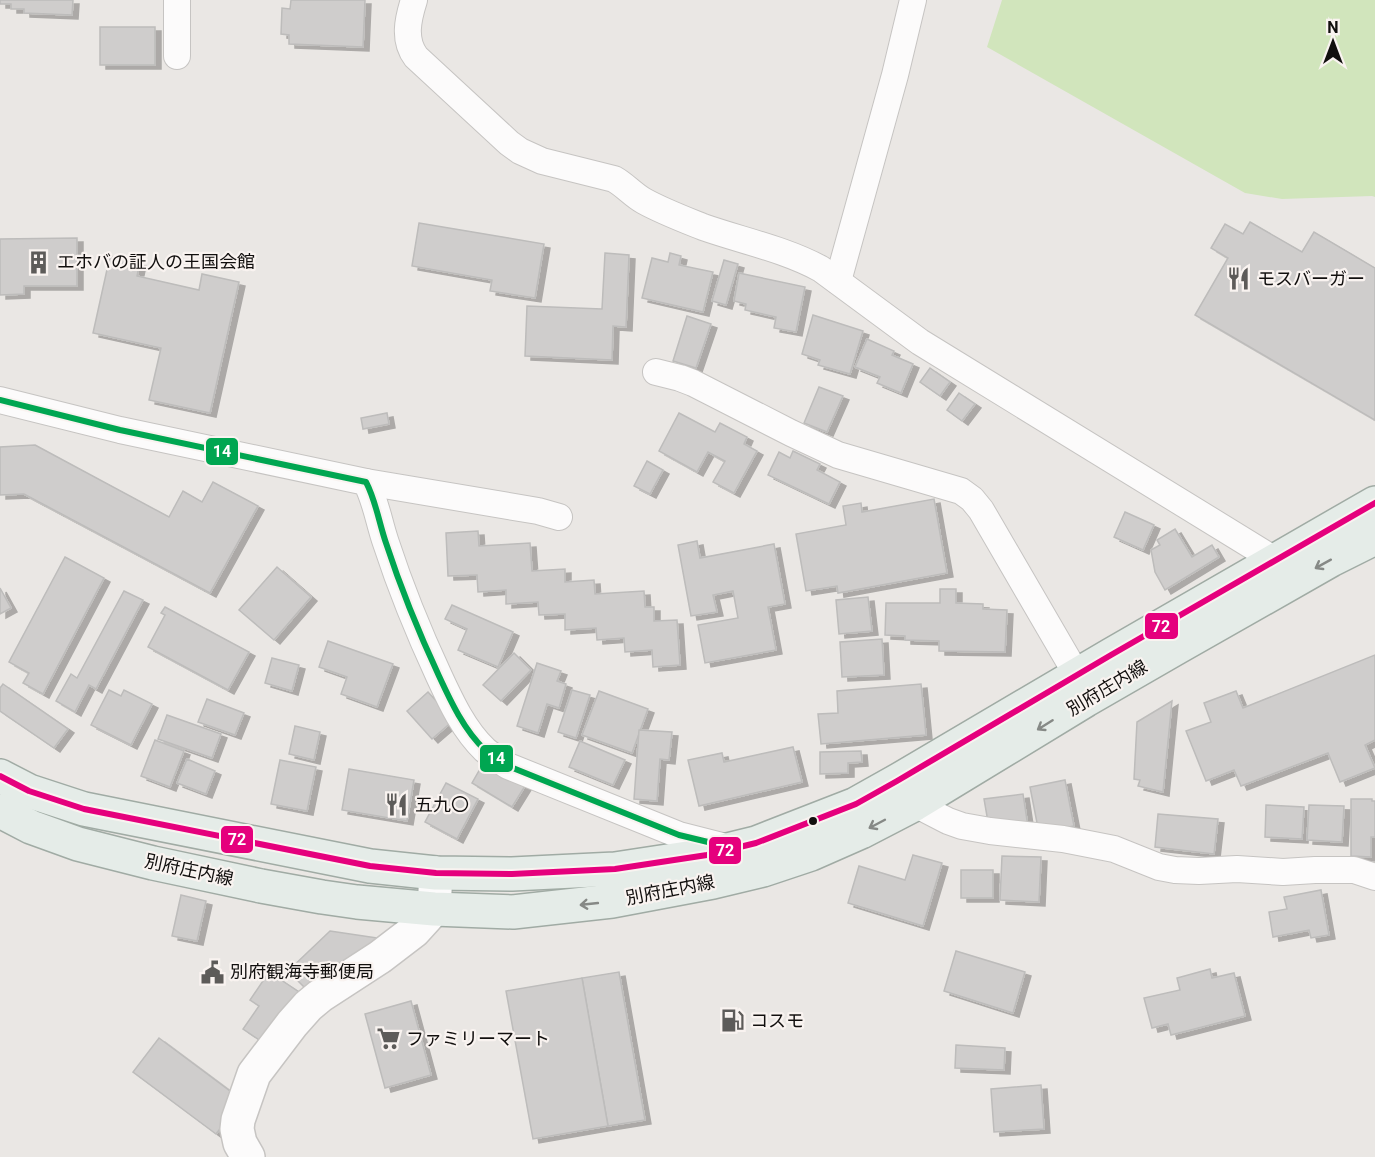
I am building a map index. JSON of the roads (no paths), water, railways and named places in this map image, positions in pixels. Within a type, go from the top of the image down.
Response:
[{"type":"main road","name":"別府庄内線","points":[[0,776],[29,791],[84,809],[370,866],[436,873],[512,874],[615,869],[707,855],[756,843],[856,804],[1375,503]]},
{"type":"main road","name":"別府庄内線","points":[[0,811],[31,827],[78,844],[153,863],[357,902],[434,909],[513,912],[612,901],[713,882],[763,870],[811,854],[861,832],[915,804],[1086,700],[1331,560],[1375,538]]},
{"type":"street","points":[[177,0],[177,56]]},
{"type":"street","points":[[414,0],[408,29],[411,49],[416,57],[520,151],[542,161],[614,179],[634,195],[670,213],[804,259],[838,281],[920,342],[1275,560]]},
{"type":"street","points":[[838,281],[895,75],[913,0]]},
{"type":"street","points":[[656,372],[693,383],[838,455],[961,491],[967,495],[981,510],[1077,675]]},
{"type":"street","points":[[0,400],[120,430],[366,482],[559,517]]},
{"type":"street","points":[[366,482],[384,540],[424,645],[447,694],[467,729],[486,751],[508,766],[668,830],[732,849]]},
{"type":"street","points":[[915,804],[962,826],[1063,839],[1114,849],[1150,864],[1174,870],[1237,869],[1283,872],[1354,870],[1375,877]]},
{"type":"street","points":[[248,1157],[240,1143],[237,1129],[254,1074],[308,1006],[414,931],[434,909],[436,873]]},
{"type":"place","name":"エホバの証人の王国会館","points":[[39,262]]},
{"type":"place","name":"モスバーガー","points":[[1239,279]]},
{"type":"place","name":"五九〇","points":[[397,805]]},
{"type":"place","name":"別府観海寺郵便局","points":[[212,972]]},
{"type":"place","name":"コスモ","points":[[732,1021]]},
{"type":"place","name":"ファミリーマート","points":[[388,1039]]}]
